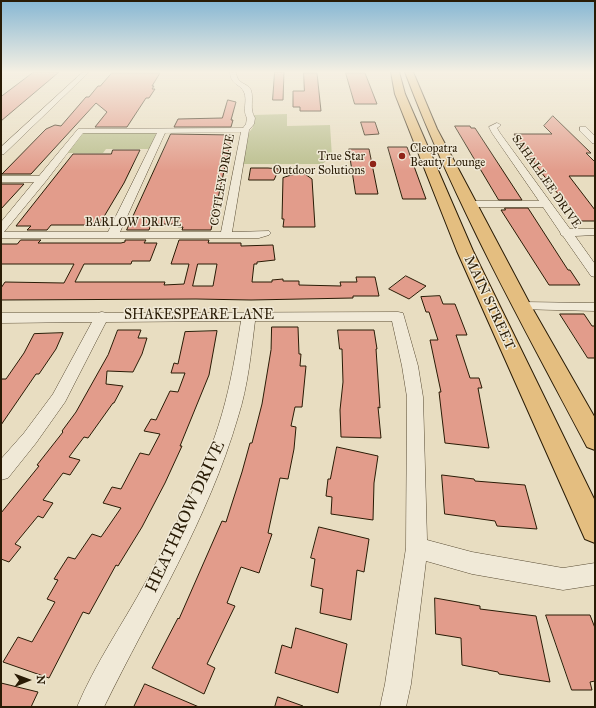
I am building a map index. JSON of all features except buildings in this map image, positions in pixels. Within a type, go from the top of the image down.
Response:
[{"type":"main road","name":"MAIN STREET","points":[[405,105],[475,272],[595,530]]},
{"type":"main road","name":"MAIN STREET","points":[[422,105],[432,129],[522,306],[595,440]]},
{"type":"main road","points":[[446,206],[470,205]]},
{"type":"street","points":[[1,152],[51,105]]},
{"type":"street","points":[[248,113],[249,105]]},
{"type":"street","name":"COTLEY DRIVE","points":[[226,235],[242,123],[248,113],[251,118],[250,124],[242,123]]},
{"type":"street","points":[[1,228],[43,179],[81,131],[162,131],[242,123]]},
{"type":"street","name":"SAHALLEE DRIVE","points":[[497,125],[493,127],[496,133],[595,273]]},
{"type":"street","points":[[595,129],[583,129],[595,141]]},
{"type":"street","points":[[112,236],[162,131]]},
{"type":"street","points":[[1,179],[43,179]]},
{"type":"street","points":[[470,205],[545,204]]},
{"type":"street","points":[[565,232],[595,232]]},
{"type":"street","name":"BARLOW DRIVE","points":[[1,236],[259,235],[265,233]]},
{"type":"street","points":[[522,306],[595,307]]},
{"type":"street","points":[[1,472],[30,438],[59,398],[102,316]]},
{"type":"street","name":"SHAKESPEARE LANE","points":[[1,318],[102,316],[398,316],[410,366],[414,397],[416,430],[417,548]]},
{"type":"street","name":"HEATHROW DRIVE","points":[[90,707],[109,669],[151,594],[205,482],[226,429],[238,387],[249,316]]},
{"type":"street","points":[[393,707],[398,684],[417,548],[472,563],[563,579],[595,574]]},
{"type":"green space","points":[[287,114],[287,126],[330,125],[332,157],[322,164],[243,164],[248,134],[253,127],[253,115]]},
{"type":"green space","points":[[86,132],[156,134],[150,149],[106,149],[103,153],[66,153],[80,135]]},
{"type":"place","name":"Cleopatra Beauty Lounge","points":[[402,156]]},
{"type":"place","name":"True Star Outdoor Solutions","points":[[373,164]]}]
